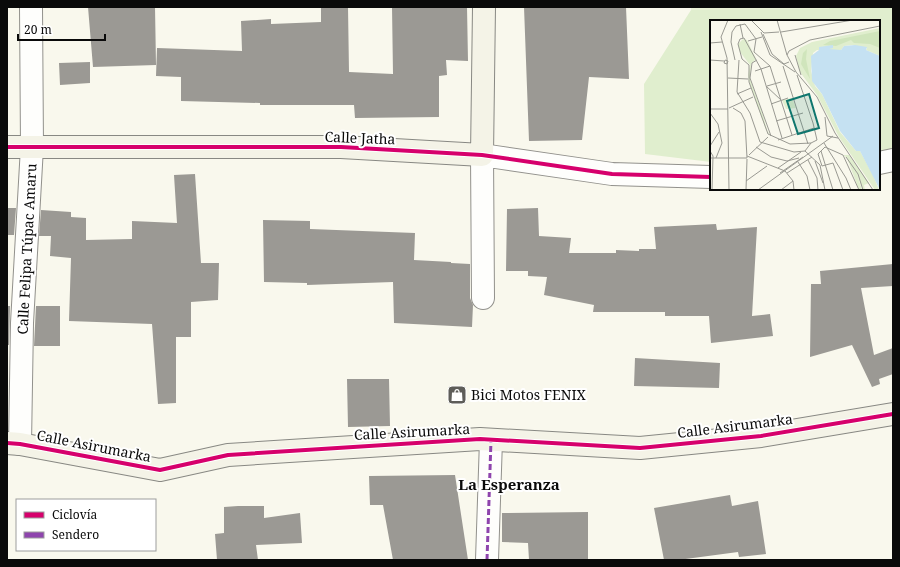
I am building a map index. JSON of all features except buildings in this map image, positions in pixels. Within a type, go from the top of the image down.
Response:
[{"type":"street","name":"Calle Felipa Túpac Amaru","points":[[14,443],[32,147],[31,7]]},
{"type":"street","points":[[483,298],[482,155],[484,7]]},
{"type":"street","name":"Calle Jatha","points":[[7,148],[341,148],[482,155],[612,174],[710,177]]},
{"type":"street","points":[[880,162],[893,160]]},
{"type":"street","name":"Calle Asirumarka","points":[[14,443],[160,470],[228,455],[480,439],[640,448],[761,436],[893,414]]},
{"type":"street","points":[[487,560],[490,440]]},
{"type":"green space","points":[[691,7],[893,7],[893,151],[880,153],[880,20],[710,20],[710,162],[645,154],[644,84],[691,10]]},
{"type":"green space","points":[[691,7],[829,7],[829,9],[691,10]]},
{"type":"marked path","points":[[487,560],[491,440]]},
{"type":"cycle path","points":[[7,147],[341,147],[482,155],[612,174],[710,177]]},
{"type":"cycle path","points":[[7,443],[20,444],[160,470],[228,455],[480,439],[640,448],[761,436],[893,414]]},
{"type":"place","name":"Bici Motos FENIX","points":[[457,395]]},
{"type":"district","name":"La Esperanza","points":[[509,485]]}]
